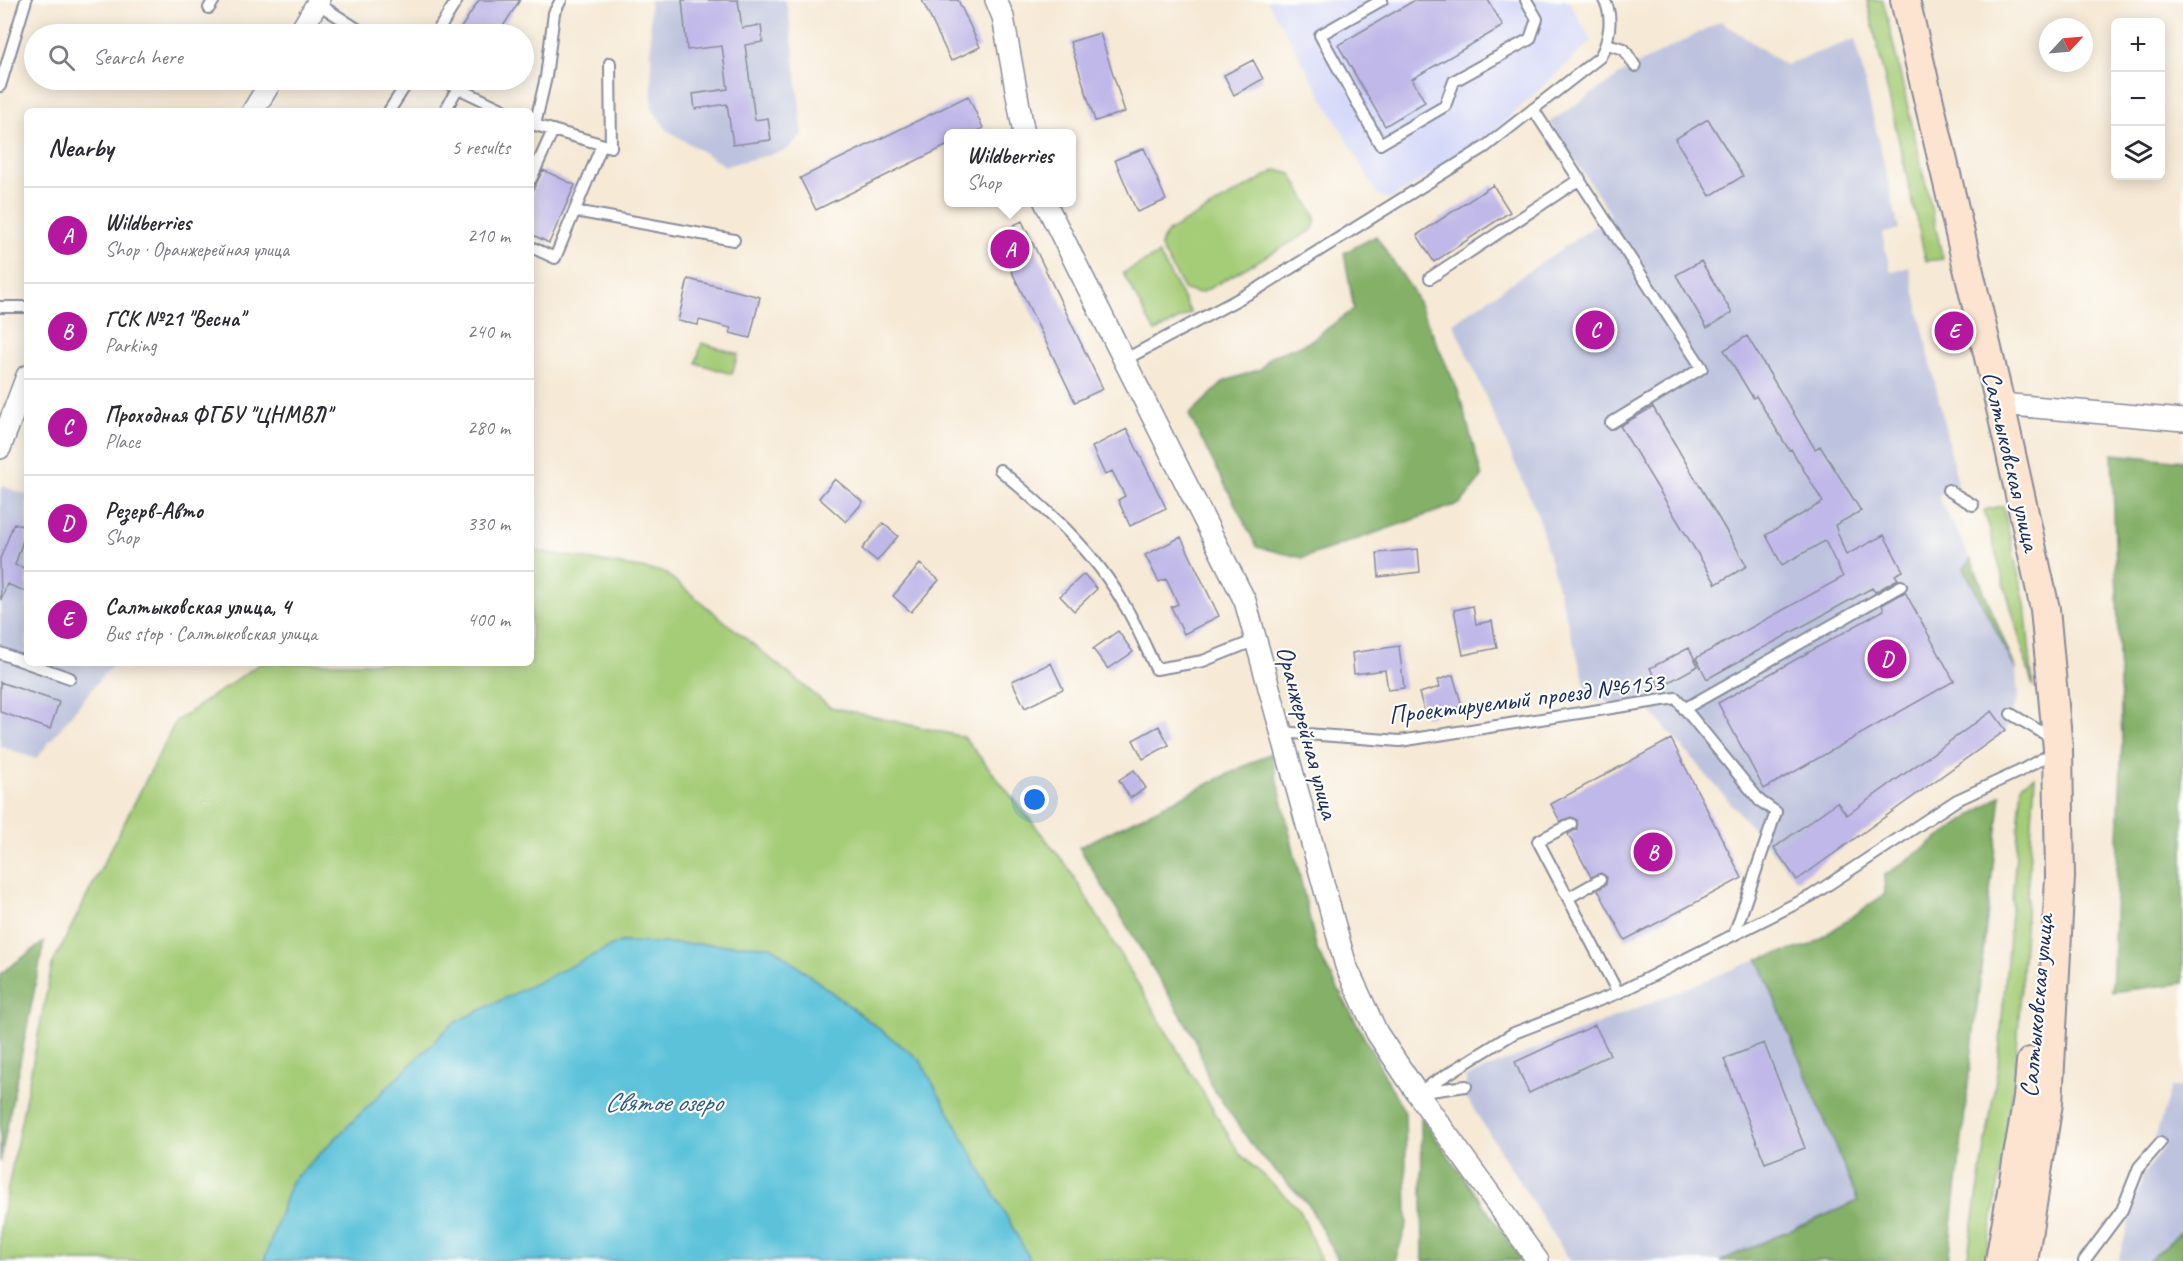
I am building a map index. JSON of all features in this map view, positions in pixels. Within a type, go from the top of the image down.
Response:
[{"type":"main road","name":"Салтыковская улица","points":[[1905,0],[2000,404],[2045,609],[2058,745],[2060,876],[2048,1103],[2023,1261]]},
{"type":"main road","name":"Салтыковская улица","points":[[2000,1261],[2028,1098],[2058,745]]},
{"type":"street","points":[[996,0],[1003,17],[1023,129]]},
{"type":"street","points":[[305,24],[318,2]]},
{"type":"street","points":[[255,108],[266,90]]},
{"type":"street","name":"Оранжерейная улица","points":[[1048,207],[1245,601],[1346,966],[1377,1033],[1417,1093],[1538,1261]]},
{"type":"street","points":[[0,445],[24,384]]},
{"type":"street","points":[[2000,404],[2183,420]]},
{"type":"lane","points":[[0,86],[26,0]]},
{"type":"lane","points":[[442,24],[457,0]]},
{"type":"lane","points":[[534,120],[546,77],[554,13],[561,0]]},
{"type":"lane","points":[[1382,0],[1320,35],[1380,144],[1445,106],[1454,81],[1530,39],[1537,19],[1526,0]]},
{"type":"lane","points":[[1124,360],[1259,288],[1485,147],[1600,57],[1607,44],[1610,9],[1604,0]]},
{"type":"lane","points":[[318,2],[350,24]]},
{"type":"lane","points":[[1607,44],[1624,49],[1635,66]]},
{"type":"lane","points":[[534,124],[611,147],[609,63]]},
{"type":"lane","points":[[391,108],[403,90]]},
{"type":"lane","points":[[447,108],[456,90]]},
{"type":"lane","points":[[464,90],[500,108]]},
{"type":"lane","points":[[1533,109],[1702,368],[1611,423]]},
{"type":"lane","points":[[534,172],[552,130]]},
{"type":"lane","points":[[534,248],[555,258],[602,145]]},
{"type":"lane","points":[[1430,278],[1580,179]]},
{"type":"lane","points":[[575,211],[734,240]]},
{"type":"lane","points":[[0,307],[24,307]]},
{"type":"lane","points":[[1000,470],[1056,517],[1089,555],[1125,604],[1156,669],[1203,661],[1256,640]]},
{"type":"lane","points":[[1948,490],[1973,505]]},
{"type":"lane","points":[[1684,709],[1901,586]]},
{"type":"lane","points":[[0,654],[24,662]]},
{"type":"lane","points":[[36,666],[70,678]]},
{"type":"lane","name":"Проектируемый проезд №6153","points":[[1280,732],[1400,741],[1676,698],[1760,801],[1776,812],[1734,935]]},
{"type":"lane","points":[[1417,1093],[1514,1033],[1618,993],[1811,896],[1957,800],[2020,771],[2058,745],[2011,714]]},
{"type":"lane","points":[[1571,824],[1538,841],[1618,993]]},
{"type":"lane","points":[[1568,898],[1600,880]]},
{"type":"lane","points":[[1417,1093],[1466,1086]]},
{"type":"lane","points":[[2084,1261],[2122,1210],[2139,1167],[2160,1143]]},
{"type":"shaded area","points":[[650,0],[785,0],[789,14],[803,134],[785,151],[725,166],[667,130],[652,108]]},
{"type":"shaded area","points":[[1267,0],[1568,0],[1592,41],[1481,143],[1391,199],[1378,195]]},
{"type":"shaded area","points":[[1721,21],[1785,65],[1855,39],[1899,229],[1882,234],[1891,272],[1909,267],[1958,484],[1938,496],[1971,559],[1964,568],[2016,670],[2018,695],[2006,730],[1797,880],[1651,711],[1589,698],[1537,513],[1453,323],[1611,215],[1550,122],[1627,70]]},
{"type":"shaded area","points":[[2,486],[24,494],[24,666],[113,666],[36,759],[0,746],[0,492]]},
{"type":"shaded area","points":[[1758,959],[1858,1201],[1720,1261],[1570,1261],[1466,1097],[1466,1077]]},
{"type":"shaded area","points":[[2171,1087],[2183,1087],[2183,1230],[2149,1261],[2118,1261],[2143,1175],[2164,1146],[2155,1139]]},
{"type":"green space","points":[[1867,0],[1883,0],[1943,259],[1926,261]]},
{"type":"green space","points":[[1276,170],[1291,174],[1315,216],[1315,224],[1311,231],[1203,292],[1185,290],[1161,248],[1161,242],[1169,231]]},
{"type":"green space","points":[[1376,236],[1413,291],[1459,393],[1482,477],[1461,503],[1303,558],[1257,547],[1189,415],[1225,381],[1261,369],[1271,356],[1307,343],[1354,309],[1344,253]]},
{"type":"green space","points":[[1159,254],[1191,313],[1155,332],[1123,273]]},
{"type":"green space","points":[[702,343],[738,354],[732,374],[696,363]]},
{"type":"green space","points":[[2112,454],[2183,461],[2183,983],[2112,992],[2122,740]]},
{"type":"green space","points":[[2003,506],[2025,604],[2033,687],[1984,510]]},
{"type":"green space","points":[[534,550],[664,572],[830,707],[964,737],[1068,867],[1239,1153],[1300,1210],[1321,1261],[1031,1261],[920,1060],[771,946],[620,942],[452,1024],[291,1182],[264,1261],[0,1261],[0,1228],[52,965],[176,721],[257,666],[534,666]]},
{"type":"green space","points":[[1971,559],[2016,670],[1964,568]]},
{"type":"green space","points":[[1271,753],[1317,950],[1405,1113],[1407,1224],[1395,1261],[1339,1261],[1308,1204],[1256,1151],[1210,1084],[1195,1038],[1079,847]]},
{"type":"green space","points":[[2035,777],[2015,1078],[1986,1261],[1967,1261],[1998,1066],[2022,784]]},
{"type":"green space","points":[[2001,795],[1948,1261],[1720,1261],[1858,1201],[1758,959],[1811,945],[1885,894],[1884,876]]},
{"type":"green space","points":[[44,942],[0,1162],[0,974]]},
{"type":"green space","points":[[1421,1117],[1523,1261],[1423,1261]]},
{"type":"green space","points":[[2183,1230],[2183,1261],[2149,1261]]},
{"type":"water","name":"Святое озеро","points":[[620,942],[771,946],[920,1060],[1031,1261],[264,1261],[291,1182],[452,1024]]},
{"type":"building","points":[[479,0],[520,0],[504,24],[463,24]]},
{"type":"building","points":[[682,0],[738,0],[742,28],[761,25],[763,42],[745,45],[755,120],[768,118],[771,140],[733,145],[727,104],[695,109],[693,94],[728,89],[722,46],[687,50]]},
{"type":"building","points":[[922,0],[958,0],[980,47],[951,61]]},
{"type":"building","points":[[1415,0],[1488,0],[1503,26],[1412,79],[1425,102],[1385,126],[1338,45]]},
{"type":"building","points":[[1100,33],[1125,112],[1095,121],[1070,42]]},
{"type":"building","points":[[1253,60],[1263,79],[1234,95],[1224,75]]},
{"type":"building","points":[[968,96],[983,128],[944,129],[944,147],[816,210],[800,178]]},
{"type":"building","points":[[1708,119],[1743,176],[1710,196],[1675,139]]},
{"type":"building","points":[[1144,148],[1166,200],[1137,212],[1115,160]]},
{"type":"building","points":[[543,170],[575,185],[549,243],[534,236],[534,188]]},
{"type":"building","points":[[1493,185],[1510,212],[1434,262],[1417,235]]},
{"type":"building","points":[[1022,221],[1103,389],[1075,402],[994,235]]},
{"type":"building","points":[[1701,261],[1732,313],[1707,328],[1676,275]]},
{"type":"building","points":[[688,279],[760,297],[750,338],[730,333],[731,328],[699,320],[698,325],[678,321]]},
{"type":"building","points":[[1599,315],[1610,335],[1592,345],[1581,325]]},
{"type":"building","points":[[1747,336],[1815,449],[1820,446],[1861,511],[1835,525],[1846,555],[1884,535],[1903,571],[1895,575],[1898,579],[1875,592],[1872,588],[1707,679],[1696,658],[1843,577],[1825,541],[1782,565],[1766,535],[1823,502],[1791,449],[1789,450],[1756,396],[1753,398],[1724,350]]},
{"type":"building","points":[[1653,407],[1747,566],[1716,584],[1620,426]]},
{"type":"building","points":[[1127,429],[1166,508],[1130,526],[1118,500],[1125,496],[1112,471],[1105,475],[1092,447]]},
{"type":"building","points":[[835,479],[863,502],[846,522],[819,498]]},
{"type":"building","points":[[14,523],[24,527],[24,537],[15,565],[24,568],[24,591],[7,584],[1,600],[0,559]]},
{"type":"building","points":[[883,523],[898,536],[877,561],[862,549]]},
{"type":"building","points":[[1181,537],[1219,616],[1184,634],[1171,607],[1178,604],[1166,579],[1159,582],[1145,555]]},
{"type":"building","points":[[1418,549],[1420,572],[1379,577],[1377,553]]},
{"type":"building","points":[[920,564],[939,580],[911,612],[893,596]]},
{"type":"building","points":[[1084,574],[1097,589],[1074,611],[1060,596]]},
{"type":"building","points":[[1905,592],[1954,681],[1764,789],[1718,703],[1884,610],[1882,605]]},
{"type":"building","points":[[1473,606],[1476,624],[1492,621],[1497,648],[1463,655],[1454,610]]},
{"type":"building","points":[[1118,631],[1133,652],[1108,669],[1093,649]]},
{"type":"building","points":[[1399,646],[1404,688],[1388,690],[1385,670],[1354,674],[1352,653]]},
{"type":"building","points":[[1689,648],[1698,666],[1660,687],[1650,668]]},
{"type":"building","points":[[1051,663],[1063,689],[1025,708],[1012,681]]},
{"type":"building","points":[[1453,675],[1462,706],[1426,717],[1419,693],[1440,687],[1438,680]]},
{"type":"building","points":[[0,682],[59,702],[50,729],[0,712]]},
{"type":"building","points":[[1992,711],[2006,730],[1797,880],[1774,848],[1837,802],[1847,815]]},
{"type":"building","points":[[1159,726],[1169,745],[1143,759],[1133,740]]},
{"type":"building","points":[[1671,739],[1742,878],[1625,940],[1598,890],[1606,884],[1607,877],[1601,873],[1591,877],[1568,834],[1577,829],[1577,820],[1571,817],[1560,821],[1551,804]]},
{"type":"building","points":[[1134,770],[1146,788],[1130,798],[1119,780]]},
{"type":"building","points":[[1595,1025],[1610,1055],[1529,1093],[1515,1062]]},
{"type":"building","points":[[1764,1043],[1805,1148],[1765,1163],[1724,1059]]},
{"type":"place","name":"Wildberries","points":[[1010,249]]},
{"type":"place","name":"Проходная ФГБУ \"ЦНМВЛ\"","points":[[1595,330]]},
{"type":"place","name":"Салтыковская улица, 4","points":[[1954,331]]},
{"type":"place","name":"Резерв-Авто","points":[[1887,659]]},
{"type":"place","name":"ГСК №21 \"Весна\"","points":[[1653,852]]}]
